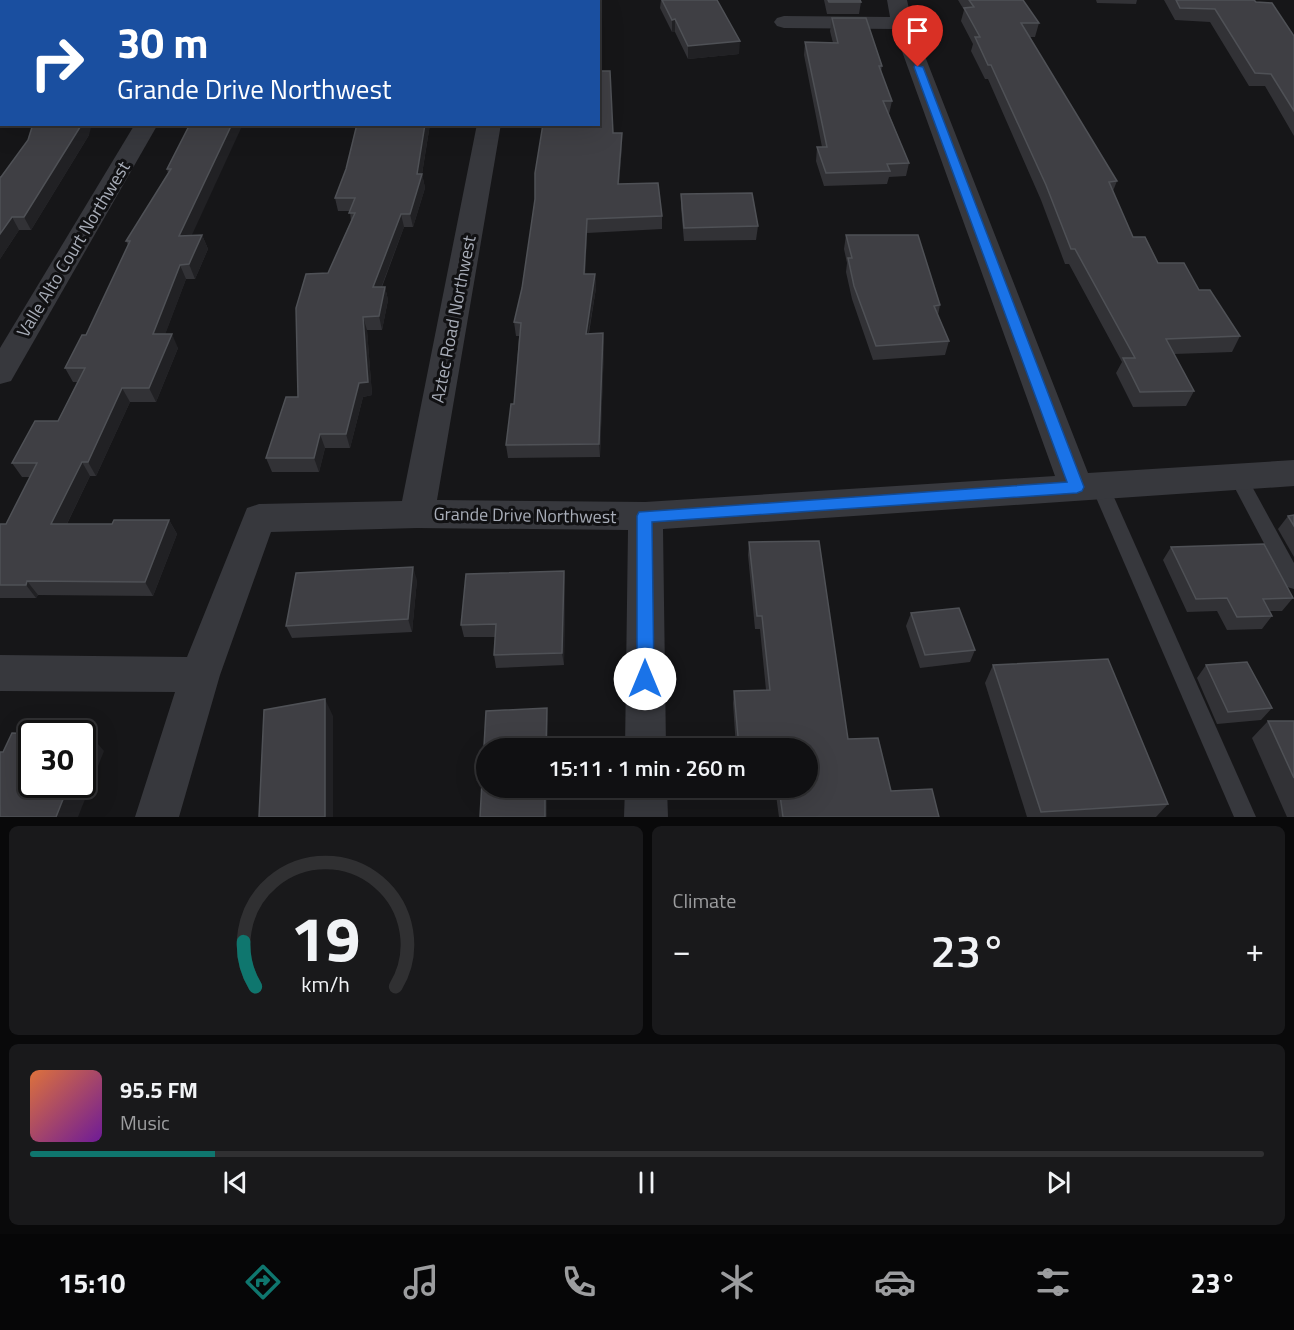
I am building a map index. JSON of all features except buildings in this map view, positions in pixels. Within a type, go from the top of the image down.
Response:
[{"type":"street","points":[[783,22],[899,11],[1088,487]]},
{"type":"street","name":"Valle Alto Court Northwest","points":[[1,370],[146,126]]},
{"type":"street","name":"Aztec Road Northwest","points":[[417,514],[489,126]]},
{"type":"street","name":"Grande Drive Northwest","points":[[200,675],[259,519],[417,514],[645,516],[1294,473]]},
{"type":"street","points":[[645,516],[646,738]]},
{"type":"street","points":[[0,673],[200,675],[158,817]]},
{"type":"street","points":[[646,798],[646,817]]},
{"type":"lane","points":[[1237,476],[1294,581]]},
{"type":"lane","points":[[1088,487],[1245,817]]},
{"type":"route","points":[[645,679],[645,516],[1077,487],[918,67]]}]
